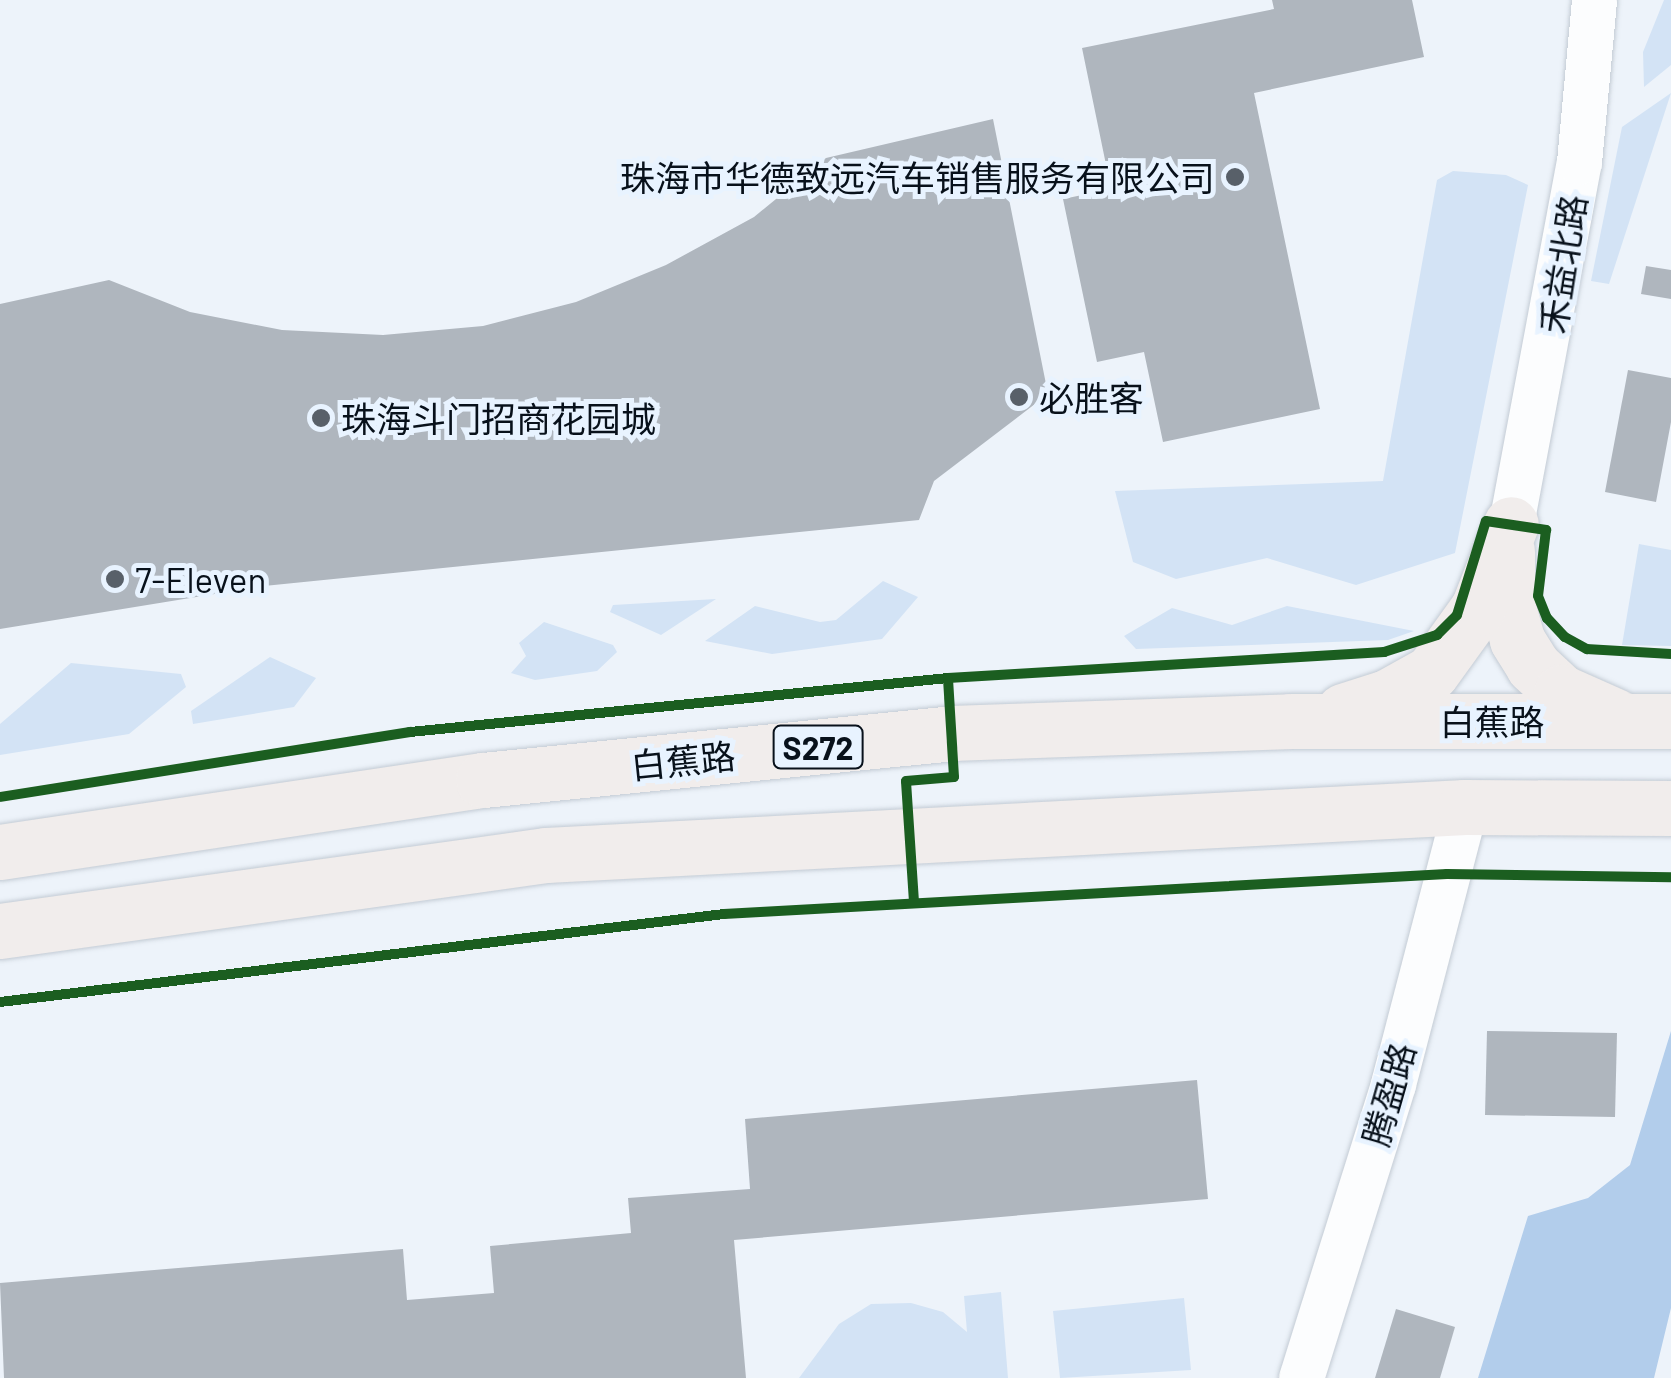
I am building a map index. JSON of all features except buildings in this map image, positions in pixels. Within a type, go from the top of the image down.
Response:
[{"type":"main road","points":[[1511,524],[1508,604],[1534,666],[1586,706],[1657,720]]},
{"type":"main road","points":[[1291,722],[1387,697],[1432,672],[1478,608],[1511,524]]},
{"type":"main road","name":"白蕉路","points":[[0,852],[502,778],[952,734],[1291,722],[1657,720]]},
{"type":"main road","points":[[0,930],[546,855],[1464,808],[1655,808]]},
{"type":"street","name":"禾益北路","points":[[1511,524],[1578,162],[1594,0]]},
{"type":"street","name":"腾盈路","points":[[1301,1378],[1393,1084],[1464,808]]},
{"type":"shaded area","points":[[1664,0],[1671,0],[1671,65],[1644,87],[1643,52]]},
{"type":"shaded area","points":[[1671,93],[1609,284],[1591,281],[1622,127]]},
{"type":"shaded area","points":[[1453,171],[1506,175],[1528,185],[1455,553],[1356,585],[1267,558],[1176,579],[1133,562],[1115,491],[1383,481],[1437,180]]},
{"type":"shaded area","points":[[1639,544],[1671,550],[1671,646],[1622,645]]},
{"type":"shaded area","points":[[883,581],[918,597],[882,639],[772,654],[705,641],[755,606],[820,622],[836,620]]},
{"type":"shaded area","points":[[716,599],[661,635],[610,612],[613,605]]},
{"type":"shaded area","points":[[1287,606],[1414,631],[1388,640],[1136,649],[1124,636],[1172,608],[1232,625]]},
{"type":"shaded area","points":[[544,622],[613,645],[617,652],[597,671],[535,680],[511,673],[526,656],[519,643]]},
{"type":"shaded area","points":[[270,657],[316,678],[294,707],[193,724],[191,711]]},
{"type":"shaded area","points":[[71,663],[181,674],[186,687],[129,734],[0,755],[0,724]]},
{"type":"shaded area","points":[[1001,1292],[1008,1378],[799,1378],[839,1324],[871,1304],[911,1303],[943,1312],[967,1332],[964,1296]]},
{"type":"shaded area","points":[[1184,1298],[1191,1370],[1060,1378],[1053,1311]]},
{"type":"water","points":[[1671,1031],[1671,1308],[1654,1378],[1478,1378],[1528,1216],[1588,1198],[1630,1165]]},
{"type":"cycle path","points":[[0,797],[410,732],[948,678],[1384,652],[1437,635],[1457,615],[1486,521],[1546,530],[1538,596],[1547,618],[1565,637],[1587,649],[1671,654]]},
{"type":"cycle path","points":[[914,902],[906,781],[954,777],[948,678]]},
{"type":"cycle path","points":[[0,1002],[724,914],[1447,874],[1671,877]]},
{"type":"place","name":"珠海市华德致远汽车销售服务有限公司","points":[[1235,177]]},
{"type":"place","name":"必胜客","points":[[1019,397]]},
{"type":"place","name":"珠海斗门招商花园城","points":[[321,418]]},
{"type":"place","name":"7-Eleven","points":[[115,579]]}]
